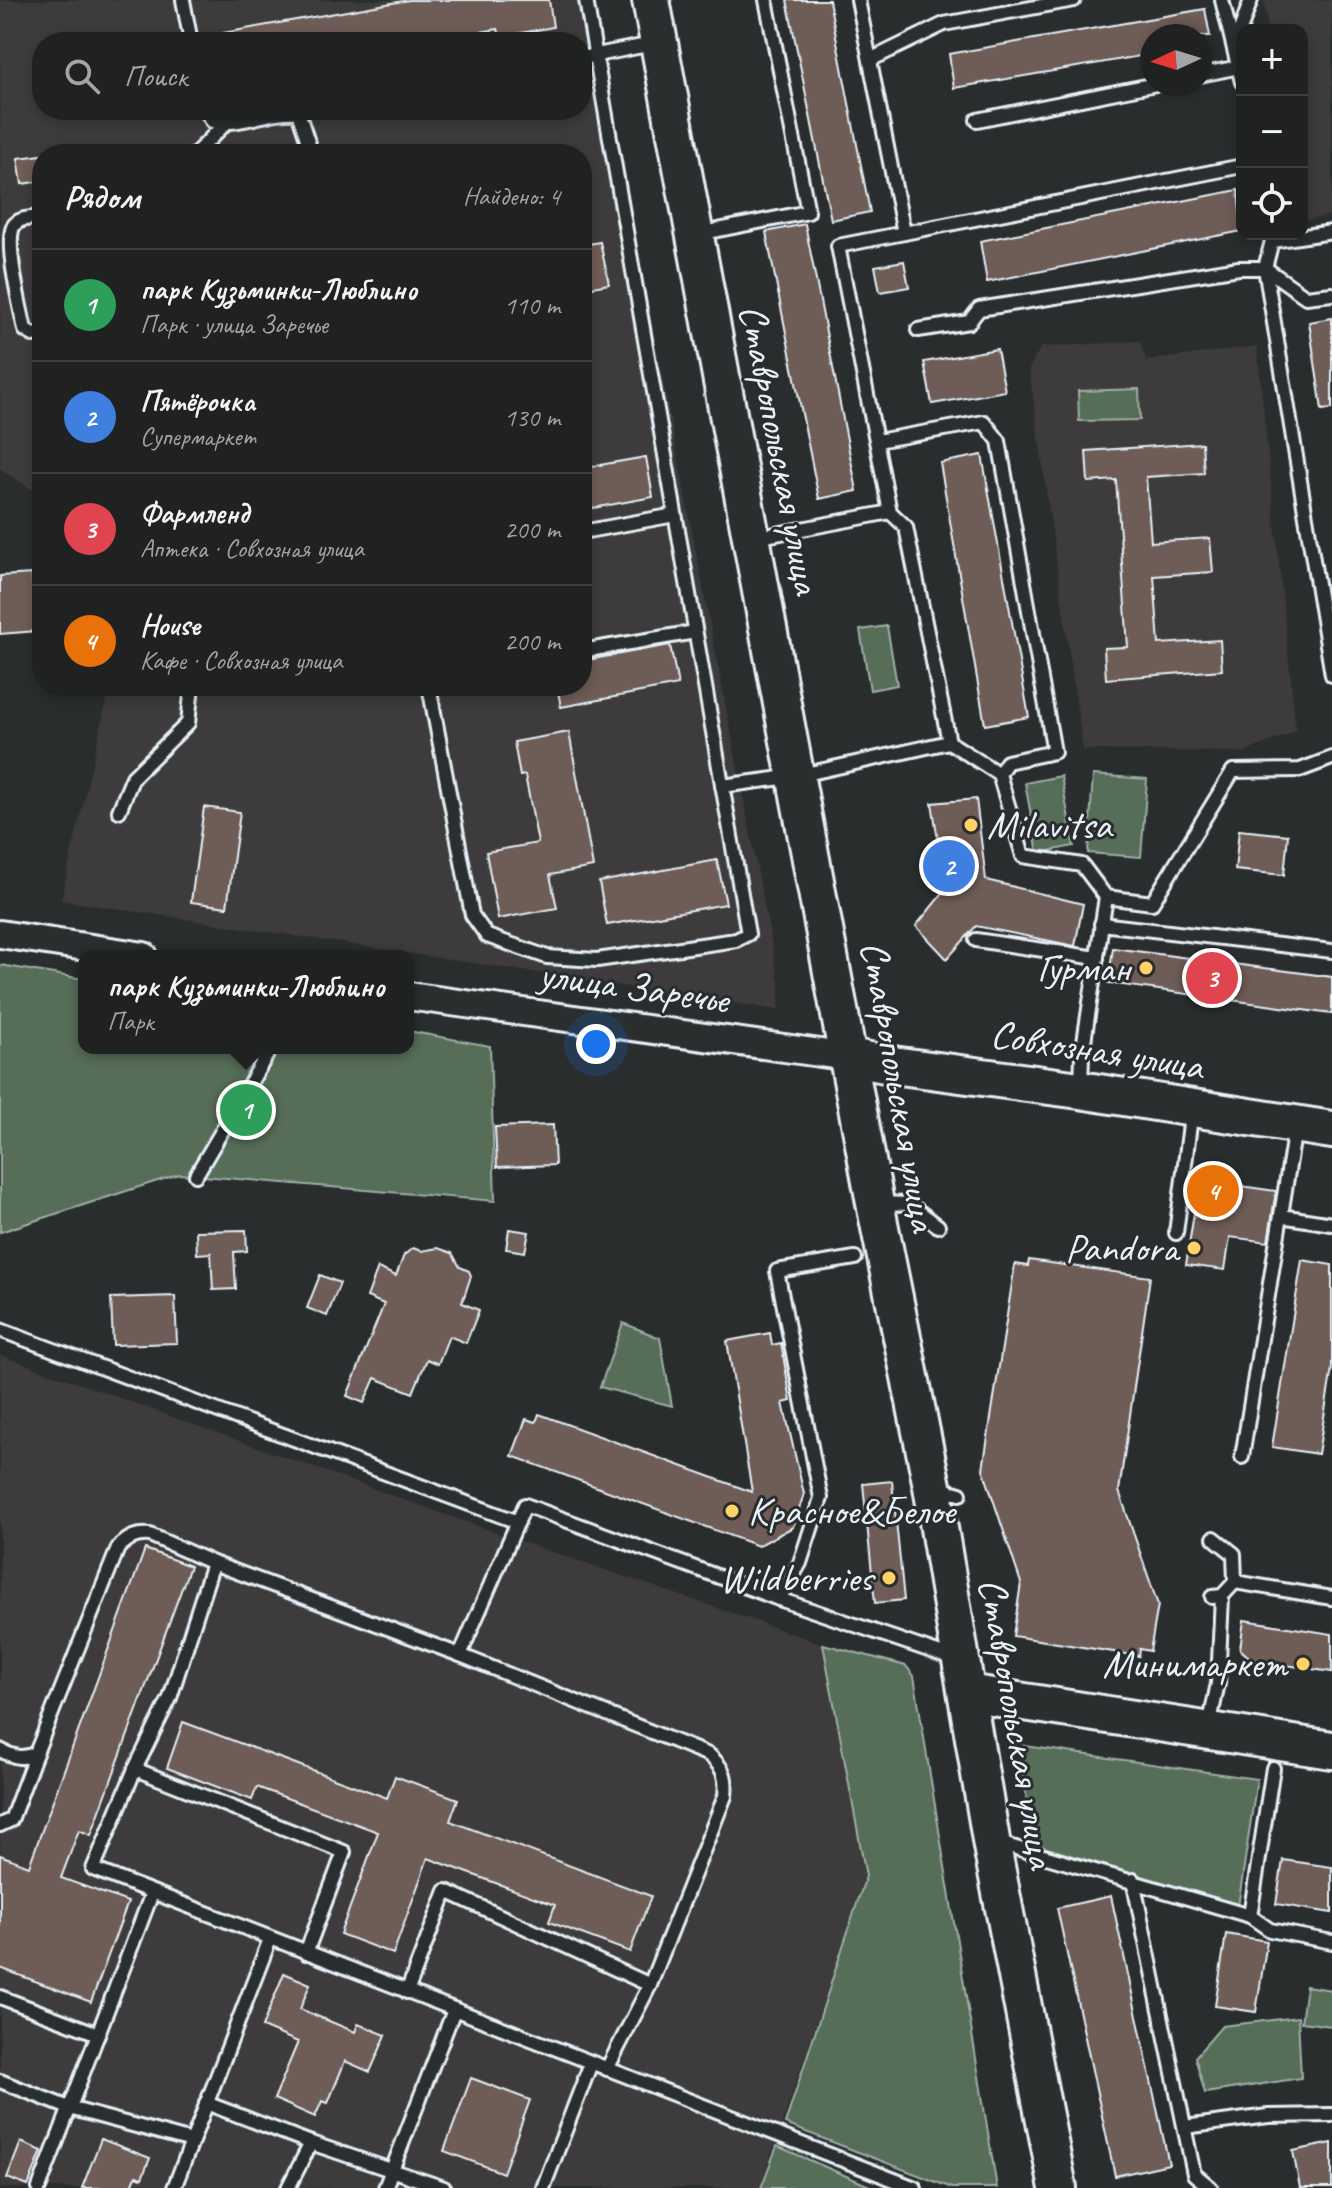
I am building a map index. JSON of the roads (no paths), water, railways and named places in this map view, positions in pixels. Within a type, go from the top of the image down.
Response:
[{"type":"main road","name":"Ставропольская улица","points":[[651,0],[875,1203],[946,1490],[964,1677],[1058,2188]]},
{"type":"main road","name":"Совхозная улица","points":[[849,1057],[1332,1130]]},
{"type":"main road","points":[[964,1677],[1208,1731],[1332,1750]]},
{"type":"street","points":[[0,934],[105,950]]},
{"type":"street","name":"улица Заречье","points":[[414,997],[849,1057]]},
{"type":"lane","points":[[183,0],[189,32]]},
{"type":"lane","points":[[586,0],[592,32]]},
{"type":"lane","points":[[695,235],[808,212],[766,0]]},
{"type":"lane","points":[[858,0],[904,233]]},
{"type":"lane","points":[[870,60],[944,24],[1074,0]]},
{"type":"lane","points":[[1222,0],[1236,55]]},
{"type":"lane","points":[[1234,47],[1251,0]]},
{"type":"lane","points":[[431,696],[472,915],[487,936],[547,957],[597,960],[736,940],[748,934],[592,33]]},
{"type":"lane","points":[[592,56],[659,43]]},
{"type":"lane","points":[[1212,73],[1236,68]]},
{"type":"lane","points":[[977,120],[1140,87]]},
{"type":"lane","points":[[211,120],[225,124],[244,120]]},
{"type":"lane","points":[[306,120],[310,144]]},
{"type":"lane","points":[[205,144],[225,124]]},
{"type":"lane","points":[[949,742],[906,527],[890,512],[838,246],[1236,167]]},
{"type":"lane","points":[[32,218],[20,220],[6,237],[25,330],[32,334]]},
{"type":"lane","points":[[1308,234],[1332,232]]},
{"type":"lane","points":[[1271,240],[1265,268],[1332,675]]},
{"type":"lane","points":[[918,330],[969,322],[979,309],[1239,268],[1265,268],[1306,297],[1332,294]]},
{"type":"lane","points":[[877,441],[984,422],[999,441],[1054,752],[1007,762],[999,774]]},
{"type":"lane","points":[[752,539],[890,512]]},
{"type":"lane","points":[[592,530],[675,515]]},
{"type":"lane","points":[[592,649],[695,632]]},
{"type":"lane","points":[[119,811],[133,777],[188,723],[191,696]]},
{"type":"lane","points":[[722,786],[797,776],[949,742],[999,774],[1023,856],[1082,865],[1106,897],[1152,903],[1233,771],[1300,770],[1332,758]]},
{"type":"lane","points":[[1080,1090],[1082,1055],[1106,897]]},
{"type":"lane","points":[[1101,924],[1332,951]]},
{"type":"lane","points":[[976,940],[1097,958]]},
{"type":"lane","points":[[196,1175],[267,1054]]},
{"type":"lane","points":[[1176,1233],[1192,1109]]},
{"type":"lane","points":[[1242,1457],[1296,1125]]},
{"type":"lane","points":[[875,1203],[909,1204],[938,1226]]},
{"type":"lane","points":[[1281,1216],[1332,1224]]},
{"type":"lane","points":[[779,1599],[800,1563],[821,1498],[777,1271],[855,1258]]},
{"type":"lane","points":[[0,1330],[518,1522]]},
{"type":"lane","points":[[460,1655],[525,1505],[779,1599],[964,1677]]},
{"type":"lane","points":[[0,1825],[11,1820],[118,1548],[128,1538],[150,1535],[213,1563],[460,1655],[709,1755],[721,1765],[725,1774],[725,1796],[650,1985],[607,2069]]},
{"type":"lane","points":[[1214,1538],[1234,1554],[1235,1582]]},
{"type":"lane","points":[[213,1563],[170,1698],[135,1769],[93,1869],[915,2188]]},
{"type":"lane","points":[[1208,1731],[1218,1683],[1217,1596],[1235,1582],[1332,1598]]},
{"type":"lane","points":[[0,1750],[26,1758],[36,1753]]},
{"type":"lane","points":[[1250,1916],[1273,1768]]},
{"type":"lane","points":[[135,1769],[344,1852],[306,1953]]},
{"type":"lane","points":[[992,1842],[1250,1916],[1270,1930],[1332,1942]]},
{"type":"lane","points":[[1133,1880],[1194,2174],[1211,2188]]},
{"type":"lane","points":[[407,1992],[446,1891],[650,1985]]},
{"type":"lane","points":[[39,2188],[152,1893]]},
{"type":"lane","points":[[174,2188],[270,1939]]},
{"type":"lane","points":[[0,1997],[98,2034]]},
{"type":"lane","points":[[385,2188],[454,2010]]},
{"type":"lane","points":[[543,2188],[591,2063]]},
{"type":"lane","points":[[0,2081],[69,2108],[192,2141]]},
{"type":"lane","points":[[206,2103],[444,2188]]},
{"type":"lane","points":[[1185,2127],[1268,2116],[1332,2115]]},
{"type":"lane","points":[[288,2188],[311,2143]]},
{"type":"place","name":"Milavitsa","points":[[971,825]]},
{"type":"place","name":"Пятёрочка","points":[[949,866]]},
{"type":"place","name":"Гурман","points":[[1146,968]]},
{"type":"place","name":"Фармленд","points":[[1212,978]]},
{"type":"place","name":"парк Кузьминки-Люблино","points":[[246,1110]]},
{"type":"place","name":"House","points":[[1213,1191]]},
{"type":"place","name":"Pandora","points":[[1194,1248]]},
{"type":"place","name":"Красное&Белое","points":[[732,1511]]},
{"type":"place","name":"Wildberries","points":[[889,1578]]},
{"type":"place","name":"Минимаркет","points":[[1303,1664]]}]
